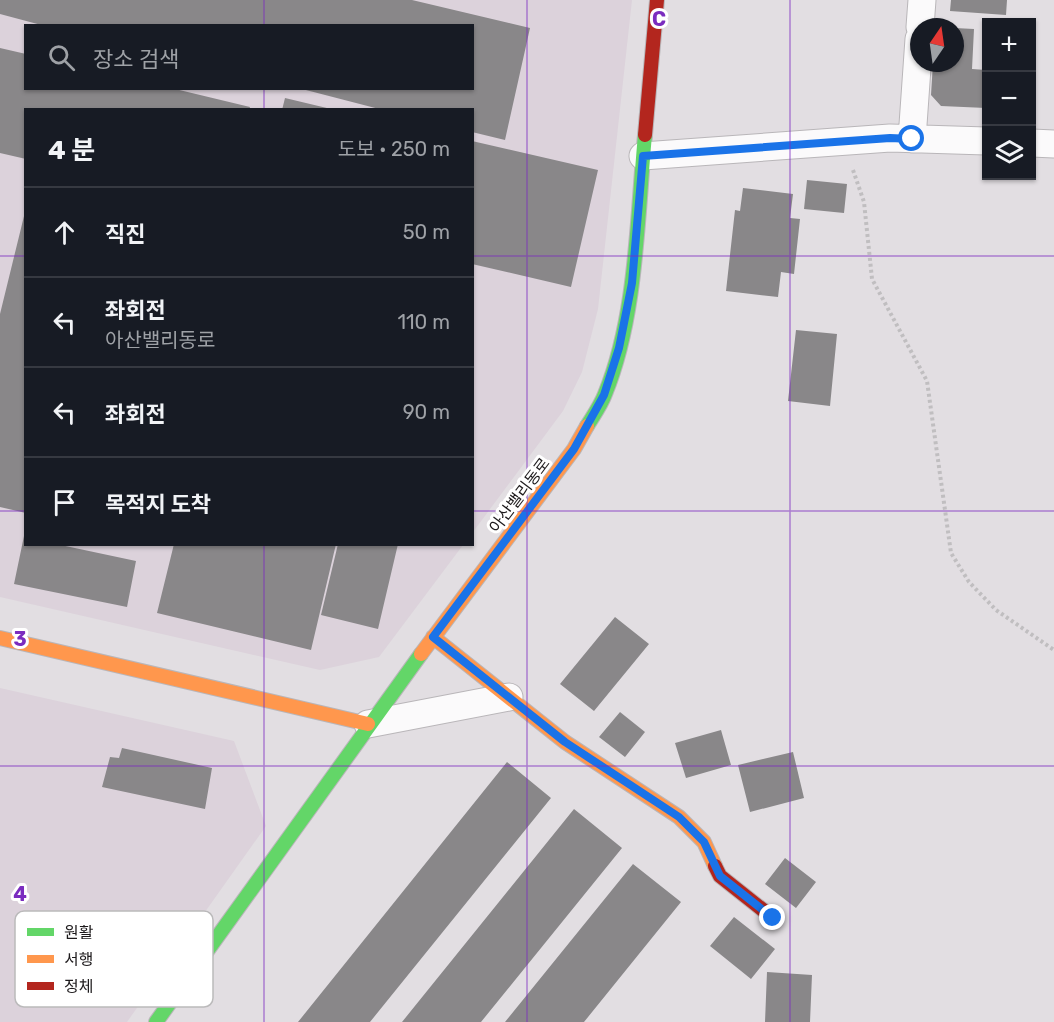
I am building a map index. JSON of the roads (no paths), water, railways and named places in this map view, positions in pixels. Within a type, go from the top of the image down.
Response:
[{"type":"street","name":"아산밸리동로","points":[[213,942],[368,724],[574,449],[604,395],[619,348],[632,283],[657,0]]},
{"type":"street","points":[[921,18],[922,0]]},
{"type":"street","points":[[912,139],[917,72]]},
{"type":"street","points":[[643,156],[843,141],[912,139],[982,141]]},
{"type":"street","points":[[1036,143],[1054,144]]},
{"type":"street","points":[[433,637],[565,742],[679,817],[704,842],[720,876],[773,918]]},
{"type":"street","points":[[0,638],[368,724],[509,697]]},
{"type":"street","name":"아산밸리동로","points":[[156,1022],[167,1007]]}]
